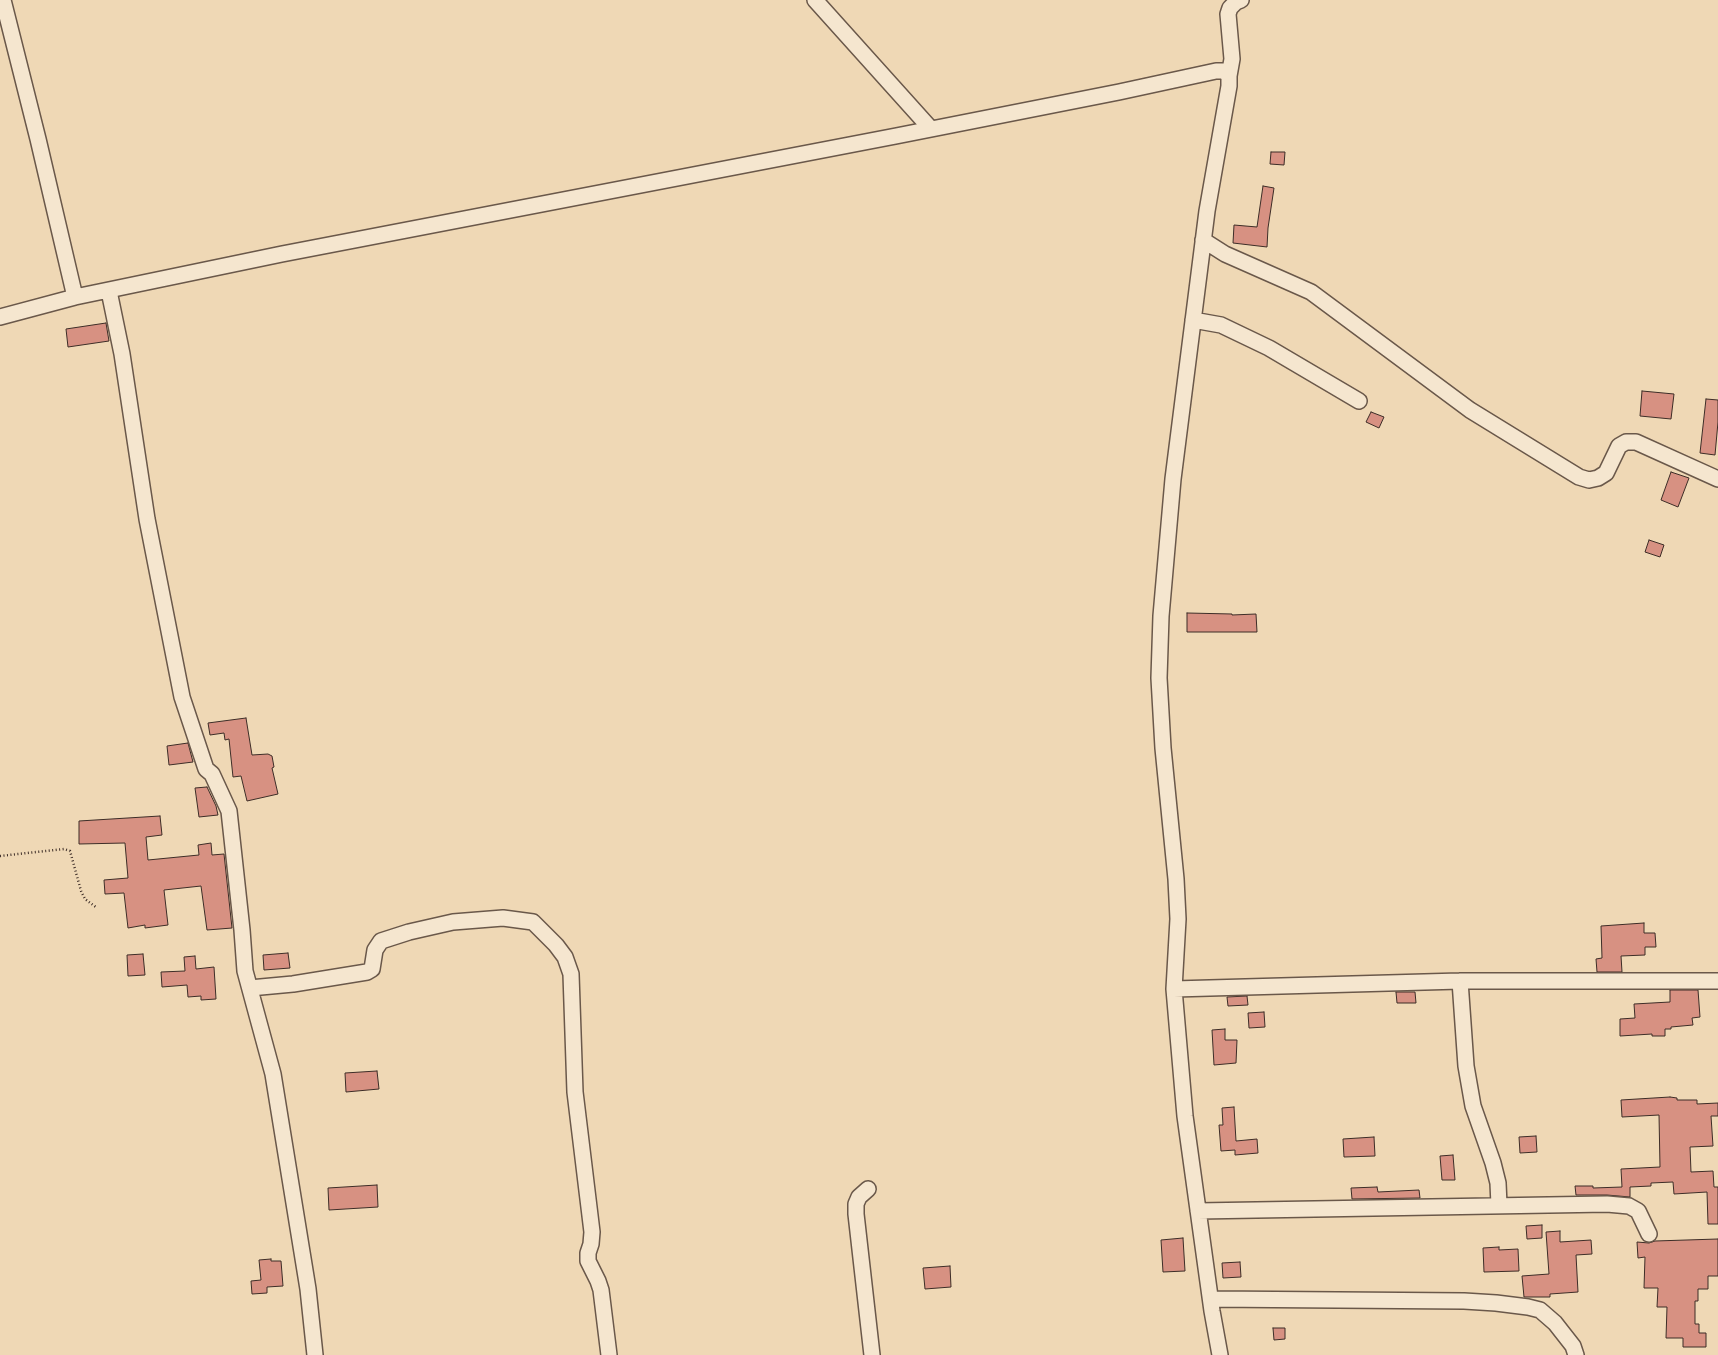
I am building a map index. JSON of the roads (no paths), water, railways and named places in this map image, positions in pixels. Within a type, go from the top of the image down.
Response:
[{"type":"street","points":[[3,0],[75,297]]},
{"type":"street","points":[[815,0],[931,129]]},
{"type":"street","points":[[1220,1355],[1185,1116],[1174,989],[1178,919],[1176,879],[1163,748],[1160,688],[1161,616],[1173,479],[1207,211],[1229,86],[1232,59],[1228,14],[1232,3]]},
{"type":"street","points":[[0,316],[75,297],[292,253],[1119,92],[1216,71],[1224,71],[1229,76]]},
{"type":"street","points":[[1204,240],[1225,254],[1311,292],[1470,410],[1579,478],[1589,480],[1598,478],[1606,473],[1619,446],[1626,442],[1636,442],[1718,479]]},
{"type":"street","points":[[109,291],[122,354],[146,519],[182,697],[206,769],[212,774],[229,811],[245,971],[273,1074],[308,1289],[315,1355]]},
{"type":"street","points":[[1193,320],[1221,326],[1269,348],[1359,401]]},
{"type":"street","points":[[250,988],[293,984],[367,972],[372,970],[375,950],[381,941],[409,932],[453,922],[502,918],[533,922],[556,945],[565,957],[571,974],[575,1092],[592,1232],[588,1261],[598,1281],[609,1355]]},
{"type":"street","points":[[1174,989],[1460,981],[1718,981]]},
{"type":"street","points":[[1460,981],[1466,1066],[1473,1106],[1498,1183],[1499,1205]]},
{"type":"street","points":[[868,1189],[856,1204],[856,1214],[872,1355]]},
{"type":"street","points":[[1198,1211],[1608,1204],[1628,1206],[1638,1211],[1649,1234]]},
{"type":"street","points":[[1211,1299],[1464,1301],[1528,1307],[1540,1310],[1555,1323],[1570,1340],[1576,1355]]}]
